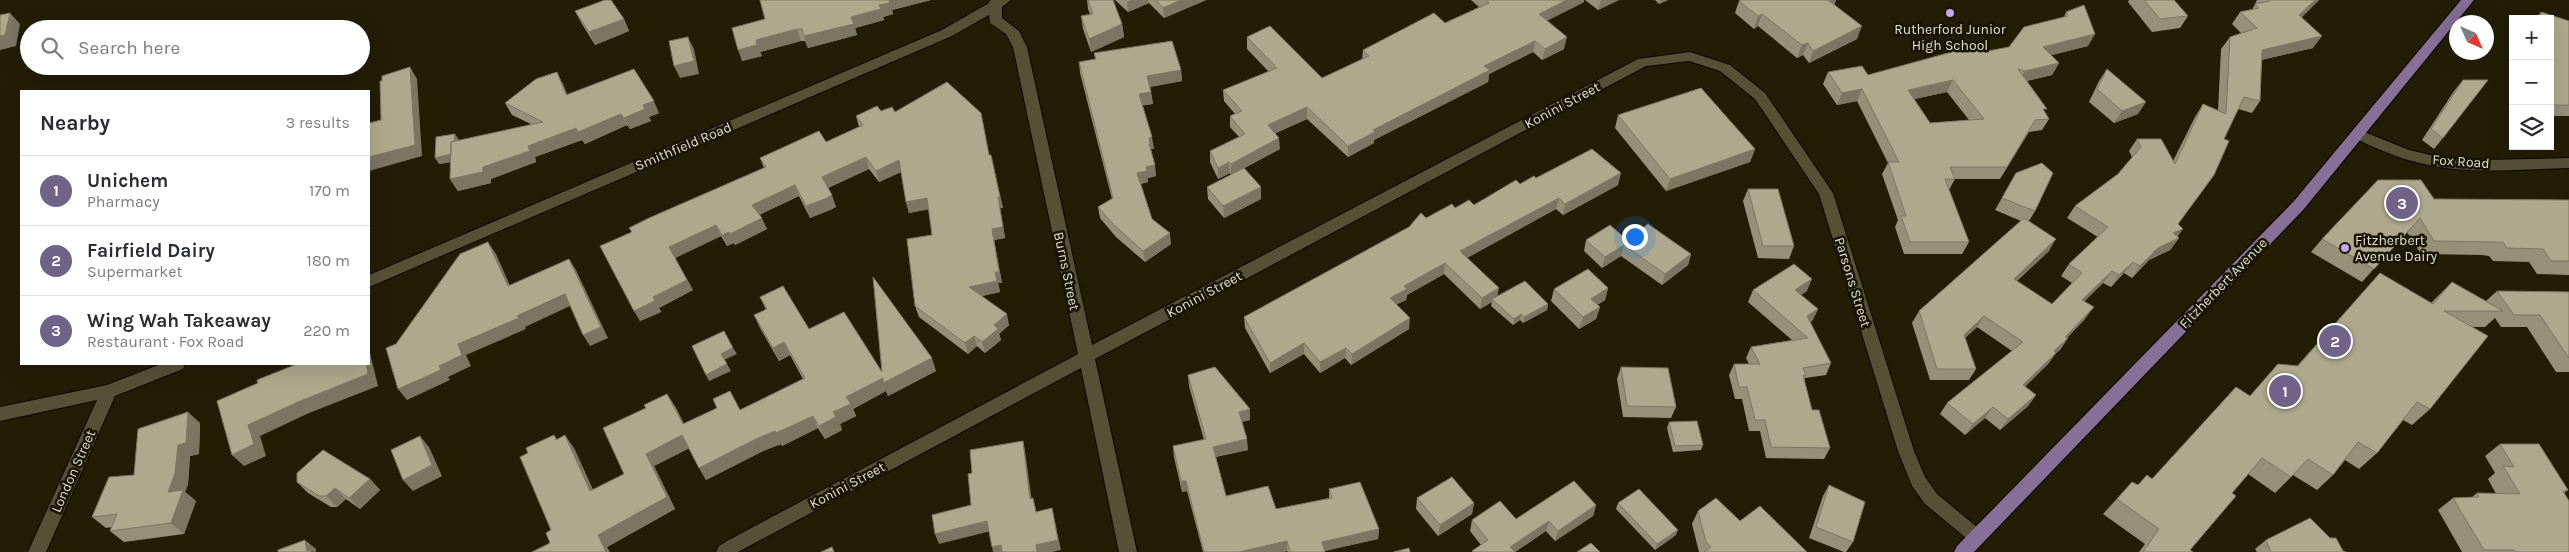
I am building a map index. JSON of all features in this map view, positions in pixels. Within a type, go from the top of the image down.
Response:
[{"type":"main road","name":"Fitzherbert Avenue","points":[[1963,552],[2299,205],[2468,0]]},
{"type":"street","name":"Smithfield Road","points":[[370,281],[948,32],[999,2]]},
{"type":"street","name":"Burns Street","points":[[999,2],[995,20],[1010,29],[1018,38],[1128,552]]},
{"type":"street","name":"Konini Street","points":[[726,552],[733,546],[1085,357],[1643,62],[1690,56]]},
{"type":"street","name":"Parsons Street","points":[[1690,56],[1725,68],[1760,96],[1826,193],[1906,451],[1918,481],[1931,499],[1978,537]]},
{"type":"street","name":"Fox Road","points":[[2358,134],[2388,148],[2433,161],[2460,164],[2569,163]]},
{"type":"street","points":[[0,414],[109,391],[174,365]]},
{"type":"street","name":"London Street","points":[[37,552],[109,391]]},
{"type":"building","points":[[605,0],[611,0],[624,19],[589,32],[575,11]]},
{"type":"building","points":[[760,0],[889,0],[890,3],[879,5],[881,9],[851,17],[854,24],[804,36],[802,29],[797,29],[756,40],[757,45],[738,50],[732,28],[765,19]]},
{"type":"building","points":[[1088,0],[1113,0],[1122,24],[1089,39],[1081,16],[1093,14]]},
{"type":"building","points":[[1156,0],[1181,0],[1163,8]]},
{"type":"building","points":[[1486,0],[1567,0],[1539,14],[1567,37],[1545,49],[1535,41],[1484,66],[1490,70],[1373,130],[1375,132],[1348,146],[1307,107],[1268,125],[1279,138],[1231,164],[1229,162],[1218,168],[1210,151],[1245,134],[1230,116],[1242,111],[1223,90],[1277,68],[1247,37],[1270,26],[1322,78],[1369,56],[1363,50],[1434,13],[1445,23],[1489,3]]},
{"type":"building","points":[[1828,0],[1862,26],[1813,51],[1808,43],[1802,45],[1762,14],[1758,16],[1739,1]]},
{"type":"building","points":[[2144,0],[2174,0],[2188,16],[2160,19]]},
{"type":"building","points":[[2269,0],[2315,0],[2299,15],[2322,36],[2262,50],[2260,101],[2244,97],[2224,139],[2229,141],[2214,175],[2178,224],[2183,229],[2173,233],[2179,238],[2158,248],[2140,266],[2133,262],[2119,275],[2112,271],[2082,300],[2094,307],[2065,337],[2068,338],[2054,351],[2056,353],[2023,385],[2036,395],[2008,419],[1993,407],[1973,424],[1947,403],[2023,342],[1984,316],[1964,335],[1976,369],[1937,369],[1919,311],[2024,218],[2056,239],[2014,279],[2052,304],[2082,273],[2069,264],[2108,227],[2075,206],[2118,174],[2141,147],[2137,139],[2161,139],[2175,164],[2203,104],[2226,114],[2230,37],[2257,28],[2240,12],[2259,8],[2255,4]]},
{"type":"building","points":[[2084,5],[2095,34],[2043,47],[2059,63],[2025,71],[2018,69],[2047,109],[2043,109],[2049,119],[2035,120],[2007,167],[1950,167],[1955,179],[1945,179],[1969,242],[1910,242],[1901,216],[1906,216],[1888,162],[1899,162],[1862,89],[1842,93],[1828,72],[1862,66],[1868,75],[1970,47],[1972,49],[1978,47],[1983,52],[2009,47],[2024,27],[2068,16],[2066,12]],"holes":[[[1953,80],[1984,119],[1930,123],[1908,90]]]},
{"type":"building","points":[[10,13],[5,35],[0,36],[0,15]]},
{"type":"building","points":[[2554,16],[2569,21],[2569,105],[2554,105]]},
{"type":"building","points":[[688,37],[694,61],[674,66],[669,41]]},
{"type":"building","points":[[1172,41],[1181,70],[1147,76],[1151,92],[1139,94],[1152,137],[1149,138],[1149,144],[1155,165],[1146,167],[1147,171],[1137,173],[1152,219],[1170,233],[1143,251],[1115,226],[1098,207],[1113,198],[1079,62],[1096,59],[1094,53]]},
{"type":"building","points":[[410,67],[415,145],[370,157],[370,123],[381,120],[380,81],[382,81],[382,76]]},
{"type":"building","points":[[634,69],[654,101],[643,105],[645,109],[624,118],[621,114],[578,132],[576,128],[528,146],[530,151],[483,167],[483,172],[450,179],[451,142],[543,122],[505,103],[536,79],[557,72],[566,95]]},
{"type":"building","points":[[2107,69],[2146,102],[2122,111],[2097,89]]},
{"type":"building","points":[[2463,80],[2488,80],[2443,138],[2431,129]]},
{"type":"building","points":[[947,82],[981,113],[1000,197],[998,197],[1003,227],[992,229],[999,272],[995,272],[997,281],[969,287],[1007,314],[994,325],[998,329],[982,342],[974,336],[965,343],[915,306],[907,239],[932,235],[927,198],[906,202],[899,160],[876,171],[866,157],[822,177],[832,195],[825,199],[806,206],[795,185],[752,205],[762,218],[730,234],[729,232],[722,235],[716,225],[669,247],[687,280],[653,297],[655,301],[634,311],[600,246],[632,232],[629,228],[649,218],[766,167],[760,158],[819,131],[826,142],[863,125],[856,116],[877,106],[881,111],[892,107],[895,112]]},
{"type":"building","points":[[1701,88],[1755,149],[1670,179],[1618,115]]},
{"type":"building","points":[[455,134],[454,141],[451,142],[451,154],[435,158],[436,137]]},
{"type":"building","points":[[1592,149],[1621,173],[1565,204],[1559,198],[1460,251],[1499,288],[1482,298],[1445,263],[1404,286],[1407,289],[1390,298],[1410,318],[1352,354],[1346,348],[1320,362],[1304,343],[1270,363],[1244,317],[1409,227],[1421,213],[1426,218],[1452,204],[1455,208],[1469,200],[1474,205],[1516,180],[1520,184],[1534,176],[1536,178]]},
{"type":"building","points":[[2042,163],[2053,173],[2035,211],[2002,198],[2016,173]]},
{"type":"building","points":[[1244,168],[1261,187],[1223,206],[1207,187]]},
{"type":"building","points":[[2378,180],[2421,180],[2434,199],[2569,200],[2569,261],[2551,261],[2543,249],[2507,248],[2503,242],[2434,241],[2420,218],[2374,269],[2322,239]]},
{"type":"building","points":[[1748,189],[1778,189],[1794,246],[1763,246]]},
{"type":"building","points":[[1648,224],[1691,254],[1665,274],[1624,245],[1605,257],[1586,240],[1610,225],[1627,240]]},
{"type":"building","points":[[488,242],[508,286],[569,259],[601,327],[583,335],[565,294],[517,316],[519,318],[458,344],[462,355],[439,366],[441,370],[398,389],[386,348],[396,344],[460,254]]},
{"type":"building","points":[[1794,264],[1812,279],[1795,290],[1818,309],[1807,316],[1831,363],[1803,368],[1812,410],[1819,410],[1830,448],[1771,447],[1765,420],[1755,420],[1747,387],[1739,387],[1734,364],[1760,364],[1751,347],[1808,338],[1753,290]]},
{"type":"building","points":[[1588,269],[1608,288],[1591,299],[1600,307],[1583,317],[1554,289]]},
{"type":"building","points":[[2380,273],[2433,304],[2452,282],[2503,311],[2444,311],[2488,336],[2430,409],[2417,402],[2377,453],[2358,442],[2333,475],[2308,459],[2291,477],[2262,458],[2232,493],[2236,496],[2190,550],[2193,552],[2143,552],[2159,529],[2117,499],[2132,482],[2138,485],[2147,475],[2152,479],[2236,387],[2250,396],[2278,364],[2298,366]]},
{"type":"building","points":[[873,277],[932,358],[883,383],[883,378],[846,397],[851,404],[833,412],[836,417],[819,426],[813,416],[776,433],[775,431],[756,439],[699,468],[682,435],[646,454],[667,497],[598,535],[606,552],[532,552],[550,543],[546,533],[551,530],[520,457],[528,453],[526,448],[554,435],[556,440],[565,435],[590,491],[624,474],[603,428],[646,408],[644,405],[667,394],[683,424],[717,408],[713,399],[730,391],[740,410],[805,378],[784,342],[773,348],[754,315],[767,309],[760,297],[783,286],[809,329],[844,312],[882,372]]},
{"type":"building","points":[[1525,281],[1548,304],[1524,317],[1521,314],[1514,319],[1492,299]]},
{"type":"building","points":[[2497,291],[2569,292],[2569,358],[2540,315],[2514,315]]},
{"type":"building","points":[[724,331],[733,348],[721,354],[727,364],[706,375],[692,346]]},
{"type":"building","points":[[294,365],[366,365],[368,374],[298,402],[248,425],[254,444],[232,455],[217,401],[258,383],[257,380]]},
{"type":"building","points":[[1215,367],[1250,409],[1239,412],[1247,439],[1213,447],[1226,496],[1268,486],[1276,509],[1332,498],[1329,489],[1360,482],[1379,529],[1322,542],[1325,552],[1290,552],[1287,541],[1239,552],[1204,552],[1186,481],[1181,481],[1173,446],[1206,439],[1188,375]]},
{"type":"building","points":[[1621,367],[1668,368],[1676,407],[1627,406]]},
{"type":"building","points":[[188,412],[186,443],[178,445],[175,473],[168,492],[183,490],[171,523],[110,531],[117,514],[92,517],[109,477],[134,475],[138,429]]},
{"type":"building","points":[[1697,421],[1703,445],[1675,446],[1669,422]]},
{"type":"building","points":[[420,436],[432,465],[403,480],[391,450]]},
{"type":"building","points":[[1023,441],[1030,499],[1033,498],[1036,512],[1052,508],[1058,540],[1036,545],[1037,552],[1002,552],[1001,545],[992,547],[987,521],[935,534],[932,515],[971,505],[968,474],[972,473],[970,450]]},
{"type":"building","points":[[2500,444],[2539,444],[2568,490],[2563,491],[2569,501],[2569,552],[2484,550],[2453,498],[2479,497],[2477,493],[2520,494],[2503,466],[2514,467]]},
{"type":"building","points":[[323,450],[370,479],[349,498],[335,488],[326,496],[319,496],[297,482],[297,473]]},
{"type":"building","points":[[1452,477],[1474,503],[1440,525],[1417,498]]},
{"type":"building","points":[[1574,481],[1596,505],[1558,531],[1549,521],[1510,547],[1515,552],[1472,551],[1488,540],[1472,520],[1500,501],[1516,519]]},
{"type":"building","points":[[1829,485],[1865,502],[1853,542],[1816,527]]},
{"type":"building","points":[[1639,489],[1678,530],[1657,544],[1618,503]]},
{"type":"building","points":[[1716,498],[1740,521],[1760,506],[1807,552],[1704,552],[1711,547],[1706,542],[1698,511]]},
{"type":"building","points":[[2310,518],[2330,538],[2336,538],[2343,551],[2346,552],[2271,552],[2266,540]]},
{"type":"building","points":[[305,540],[307,551],[311,550],[311,552],[278,552],[278,550]]},
{"type":"building","points":[[1591,543],[1600,552],[1577,552]]},
{"type":"building","points":[[832,547],[834,552],[821,552]]},
{"type":"building","points":[[1409,548],[1410,552],[1394,552]]},
{"type":"place","name":"Rutherford Junior High School","points":[[1950,13]]},
{"type":"place","name":"Wing Wah Takeaway","points":[[2402,203]]},
{"type":"place","name":"Fitzherbert Avenue Dairy","points":[[2345,248]]},
{"type":"place","name":"Fairfield Dairy","points":[[2335,341]]},
{"type":"place","name":"Unichem","points":[[2285,391]]}]
